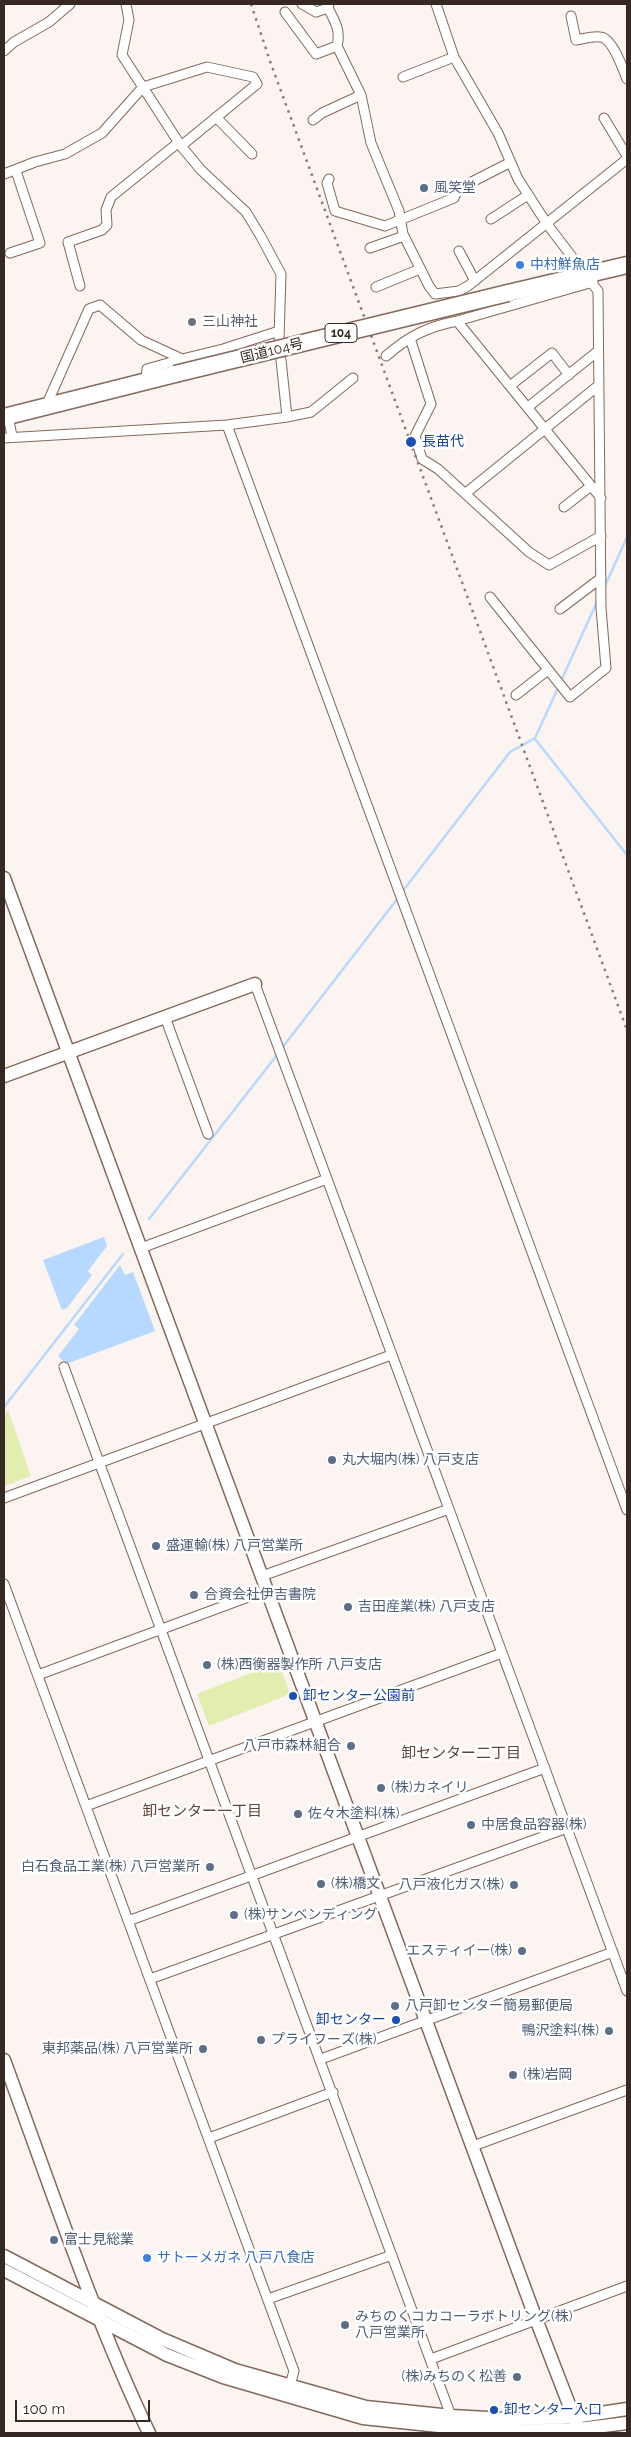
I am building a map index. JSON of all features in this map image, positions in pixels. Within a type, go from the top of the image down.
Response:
[{"type":"highway","name":"国道104号","points":[[6,416],[508,293],[590,278],[627,265]]},
{"type":"street","points":[[4,51],[14,42],[49,22],[70,4]]},
{"type":"street","points":[[126,4],[129,20],[122,55],[180,144],[201,170],[246,212],[280,274],[282,288],[279,334],[147,369],[146,381]]},
{"type":"street","points":[[302,4],[313,12],[329,6],[336,23],[339,38],[337,46],[361,95],[371,143],[399,211],[404,236],[435,294],[459,291],[475,282],[627,158],[604,118]]},
{"type":"street","points":[[436,4],[454,57],[498,133],[510,163],[528,195],[547,224],[598,290],[601,578],[606,668],[570,697],[490,597]]},
{"type":"street","points":[[285,12],[316,54],[337,46]]},
{"type":"street","points":[[571,16],[576,40],[601,36],[607,40],[615,51],[627,79]]},
{"type":"street","points":[[403,77],[454,57]]},
{"type":"street","points":[[4,174],[16,171],[35,162],[65,154],[102,133],[116,120],[143,87],[207,67],[253,77],[257,84],[111,197],[106,210],[107,225],[102,230],[68,242],[80,286]]},
{"type":"street","points":[[313,120],[322,113],[361,95]]},
{"type":"street","points":[[216,117],[252,154]]},
{"type":"street","points":[[329,180],[327,184],[335,212],[385,226],[454,198],[458,189],[510,163]]},
{"type":"street","points":[[10,253],[40,243],[16,171]]},
{"type":"street","points":[[491,219],[528,195]]},
{"type":"street","points":[[370,248],[404,236]]},
{"type":"street","points":[[459,251],[475,282]]},
{"type":"street","points":[[376,287],[420,269]]},
{"type":"street","points":[[386,356],[410,338],[430,327],[457,321],[590,278]]},
{"type":"street","points":[[46,406],[89,309],[100,305],[141,340],[182,359]]},
{"type":"street","points":[[457,321],[511,385],[600,498]]},
{"type":"street","points":[[410,338],[431,404],[414,436],[420,455],[466,493],[529,552],[549,565],[601,536]]},
{"type":"street","points":[[528,407],[598,351]]},
{"type":"street","points":[[511,385],[552,353],[569,375]]},
{"type":"street","points":[[281,360],[287,417]]},
{"type":"street","points":[[6,416],[8,437],[227,425],[311,412],[325,403],[353,378]]},
{"type":"street","points":[[466,493],[543,428],[599,385]]},
{"type":"street","points":[[227,425],[627,1510]]},
{"type":"street","points":[[564,506],[591,486]]},
{"type":"street","points":[[560,609],[601,578]]},
{"type":"street","points":[[516,695],[548,670]]},
{"type":"street","points":[[4,878],[315,1722],[381,1895],[536,2320],[579,2431]]},
{"type":"street","points":[[4,1076],[255,984],[627,1991]]},
{"type":"street","points":[[165,1018],[208,1134]]},
{"type":"street","points":[[141,1248],[327,1179]]},
{"type":"street","points":[[4,1498],[391,1355]]},
{"type":"street","points":[[64,1367],[321,2059],[451,2416]]},
{"type":"street","points":[[262,1576],[449,1509]]},
{"type":"street","points":[[4,1584],[294,2371],[288,2392]]},
{"type":"street","points":[[38,1675],[267,1590]]},
{"type":"street","points":[[86,1806],[502,1653]]},
{"type":"street","points":[[128,1921],[358,1835],[545,1768]]},
{"type":"street","points":[[150,1979],[567,1828]]},
{"type":"street","points":[[321,2059],[613,1952]]},
{"type":"street","points":[[4,2060],[101,2321],[128,2390],[148,2433]]},
{"type":"street","points":[[473,2146],[627,2090]]},
{"type":"street","points":[[209,2138],[333,2092]]},
{"type":"street","points":[[268,2299],[392,2255]]},
{"type":"street","points":[[4,2256],[93,2300],[162,2338],[288,2392],[364,2418],[507,2431],[579,2431],[627,2423]]},
{"type":"street","points":[[4,2270],[167,2355],[223,2377],[288,2392],[366,2407],[451,2416],[506,2418],[574,2416],[627,2409]]},
{"type":"street","points":[[431,2359],[627,2286]]},
{"type":"green space","points":[[8,1410],[31,1476],[4,1486],[4,1414]]},
{"type":"green space","points":[[279,1662],[290,1694],[209,1726],[197,1694]]},
{"type":"water","points":[[104,1237],[107,1246],[88,1271],[92,1275],[67,1308],[62,1310],[43,1260]]},
{"type":"water","points":[[120,1265],[125,1275],[133,1272],[155,1331],[66,1364],[58,1356],[79,1329],[74,1325]]},
{"type":"waterway","points":[[604,588],[627,537]]},
{"type":"waterway","points":[[561,681],[597,602]]},
{"type":"waterway","points":[[402,892],[510,752],[535,738],[559,686]]},
{"type":"waterway","points":[[535,739],[627,855]]},
{"type":"waterway","points":[[282,1048],[398,898]]},
{"type":"waterway","points":[[149,1219],[277,1055]]},
{"type":"waterway","points":[[4,1407],[123,1254]]},
{"type":"railway","points":[[251,4],[271,64],[627,1030]]},
{"type":"place","name":"風笑堂","points":[[424,188]]},
{"type":"place","name":"中村鮮魚店","points":[[520,265]]},
{"type":"place","name":"三山神社","points":[[192,322]]},
{"type":"place","name":"長苗代","points":[[411,442]]},
{"type":"place","name":"丸大堀内(株) 八戸支店","points":[[332,1460]]},
{"type":"place","name":"盛運輸(株) 八戸営業所","points":[[156,1546]]},
{"type":"place","name":"合資会社伊吉書院","points":[[194,1595]]},
{"type":"place","name":"吉田産業(株) 八戸支店","points":[[348,1607]]},
{"type":"place","name":"(株)西衡器製作所 八戸支店","points":[[207,1665]]},
{"type":"place","name":"卸センター公園前","points":[[293,1696]]},
{"type":"place","name":"八戸市森林組合","points":[[351,1746]]},
{"type":"place","name":"(株)カネイリ","points":[[381,1788]]},
{"type":"place","name":"佐々木塗料(株)","points":[[298,1814]]},
{"type":"place","name":"中居食品容器(株)","points":[[471,1825]]},
{"type":"place","name":"白石食品工業(株) 八戸営業所","points":[[210,1867]]},
{"type":"place","name":"(株)橋文","points":[[321,1884]]},
{"type":"place","name":"八戸液化ガス(株)","points":[[514,1885]]},
{"type":"place","name":"(株)サンベンディング","points":[[234,1915]]},
{"type":"place","name":"エスティイー(株)","points":[[522,1951]]},
{"type":"place","name":"八戸卸センター簡易郵便局","points":[[395,2006]]},
{"type":"place","name":"卸センター","points":[[396,2020]]},
{"type":"place","name":"鴨沢塗料(株)","points":[[609,2031]]},
{"type":"place","name":"プライフーズ(株)","points":[[261,2040]]},
{"type":"place","name":"東邦薬品(株) 八戸営業所","points":[[203,2049]]},
{"type":"place","name":"(株)岩岡","points":[[513,2075]]},
{"type":"place","name":"富士見総業","points":[[54,2240]]},
{"type":"place","name":"サトーメガネ 八戸八食店","points":[[147,2258]]},
{"type":"place","name":"みちのくコカコーラボトリング(株) 八戸営業所","points":[[345,2325]]},
{"type":"place","name":"(株)みちのく松善","points":[[517,2377]]},
{"type":"place","name":"卸センター入口","points":[[494,2410]]},
{"type":"district","name":"卸センター二丁目","points":[[461,1753]]},
{"type":"district","name":"卸センター一丁目","points":[[202,1811]]}]
